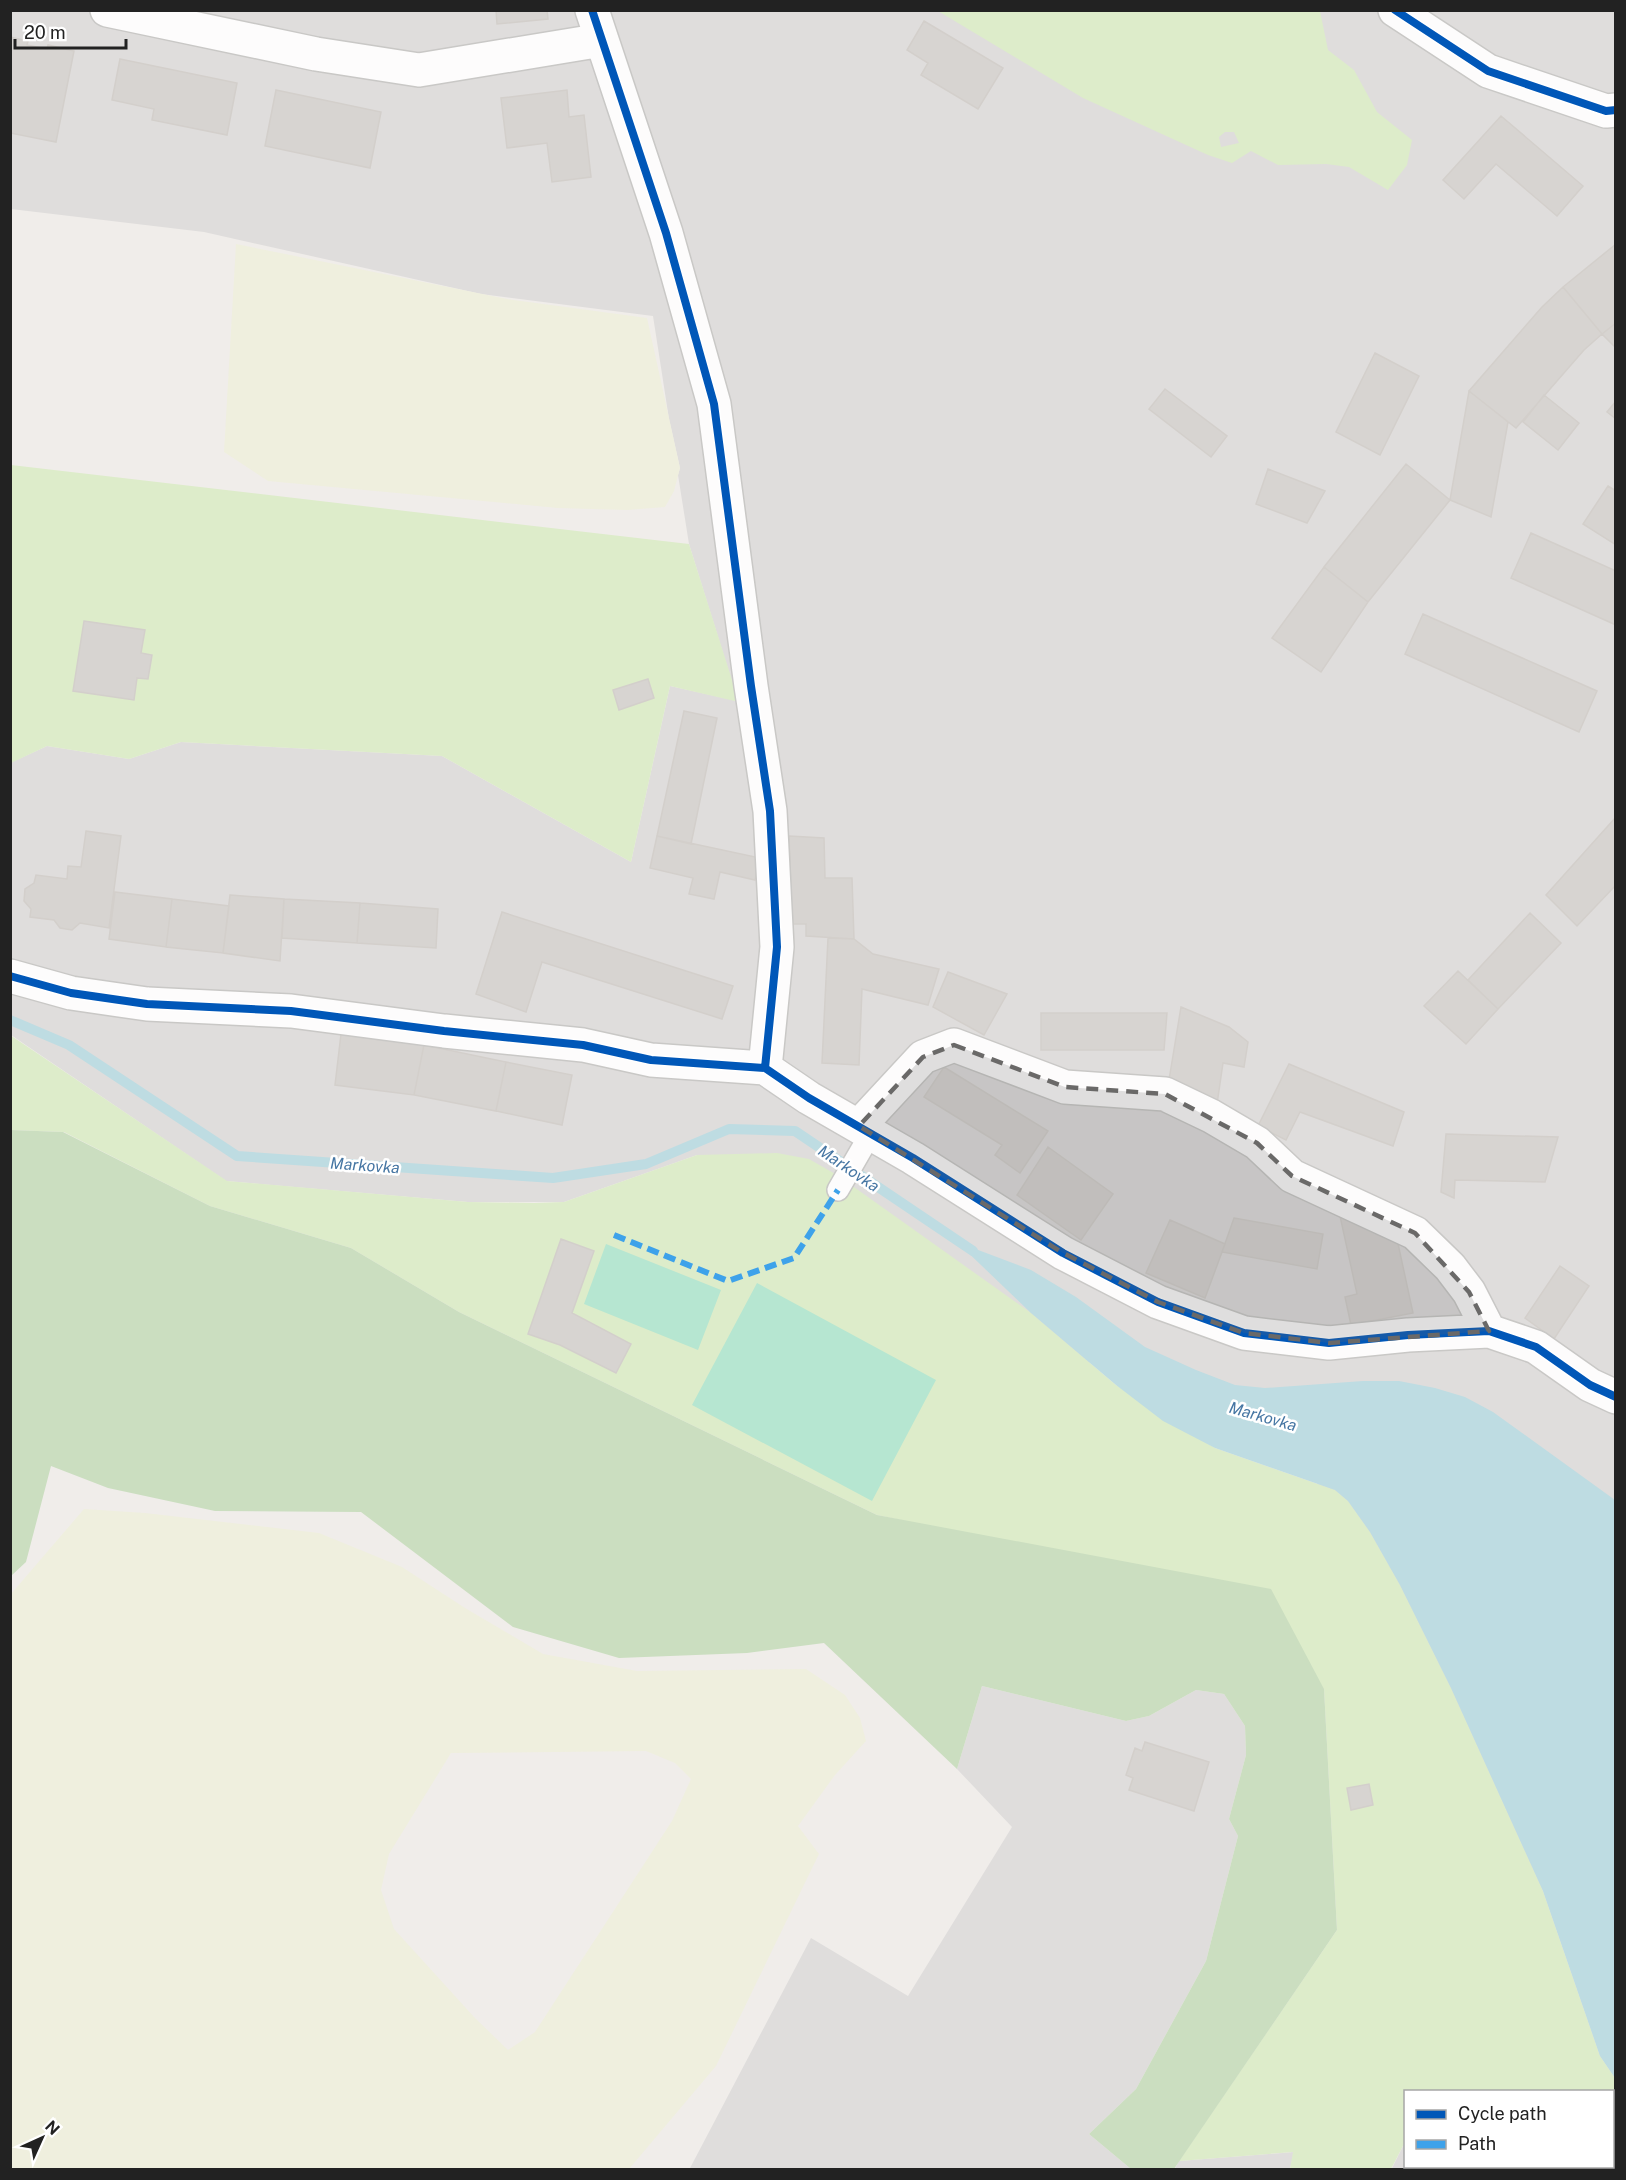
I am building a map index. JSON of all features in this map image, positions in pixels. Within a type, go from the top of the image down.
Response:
[{"type":"street","points":[[108,10],[316,54],[419,70],[597,25],[666,233],[714,404],[742,621],[770,811],[777,947],[765,1068]]},
{"type":"street","points":[[1395,10],[1488,71],[1606,111],[1616,110]]},
{"type":"street","points":[[10,976],[71,993],[147,1004],[291,1011],[444,1031],[584,1045],[651,1060],[765,1068],[863,1139],[1063,1253],[1158,1302],[1244,1333],[1329,1343],[1407,1335],[1489,1331],[1536,1347],[1590,1385],[1616,1396]]},
{"type":"street","points":[[863,1139],[923,1058],[954,1046],[1065,1087],[1165,1094],[1211,1116],[1257,1143],[1292,1176],[1415,1233],[1450,1267],[1469,1293],[1489,1331]]},
{"type":"lane","points":[[838,1190],[863,1139]]},
{"type":"highlighted area","points":[[954,1045],[1065,1087],[1165,1094],[1257,1143],[1292,1176],[1415,1233],[1469,1292],[1489,1331],[1329,1343],[1244,1333],[1158,1302],[1063,1253],[859,1126],[923,1057]]},
{"type":"shaded area","points":[[11,11],[1615,11],[1615,2078],[1600,2056],[1543,1891],[1317,1483],[697,1155],[564,1202],[468,1202],[226,1181],[11,1035],[10,763],[47,746],[129,759],[181,742],[442,756],[631,862],[670,686],[738,701],[689,544],[678,475],[680,468],[669,419],[653,316],[481,294],[204,232],[11,209]]},
{"type":"shaded area","points":[[982,1686],[1126,1721],[1149,1716],[1196,1690],[1224,1694],[1245,1726],[1246,1755],[1229,1819],[1238,1836],[1206,1961],[1136,2089],[1089,2134],[1131,2169],[689,2170],[811,1938],[908,1996],[1012,1827],[957,1769]]},
{"type":"shaded area","points":[[1614,2094],[1615,2169],[1391,2170],[1404,2144],[1404,2168],[1614,2168]]},
{"type":"shaded area","points":[[1294,2152],[1290,2169],[1174,2170],[1179,2161]]},
{"type":"green space","points":[[938,11],[1320,11],[1328,50],[1354,70],[1377,112],[1412,140],[1407,165],[1388,190],[1349,167],[1326,164],[1278,165],[1251,151],[1232,163],[1208,155],[1083,98]],"holes":[[[1225,132],[1234,132],[1239,143],[1221,147],[1219,137]]]},
{"type":"green space","points":[[236,244],[507,299],[647,318],[680,468],[674,491],[665,507],[627,510],[558,508],[268,481],[224,452]]},
{"type":"green space","points":[[11,465],[689,544],[739,702],[670,686],[631,862],[442,756],[181,742],[129,759],[47,746],[11,763]]},
{"type":"green space","points":[[10,1035],[227,1181],[468,1202],[534,1203],[564,1202],[697,1155],[777,1153],[809,1159],[837,1175],[1031,1313],[1116,1385],[1215,1448],[1335,1490],[1348,1501],[1370,1532],[1400,1585],[1451,1688],[1543,1891],[1600,2056],[1615,2078],[1615,2093],[1614,2094],[1614,2090],[1404,2090],[1404,2144],[1391,2169],[1290,2169],[1293,2152],[1179,2161],[1337,1930],[1324,1689],[915,1523],[877,1515],[459,1312],[351,1248],[210,1206],[64,1132],[11,1130]]},
{"type":"green space","points":[[11,1130],[63,1132],[210,1206],[351,1248],[459,1312],[877,1515],[1271,1589],[1324,1689],[1337,1930],[1174,2169],[1131,2169],[1089,2134],[1136,2089],[1206,1961],[1238,1836],[1229,1819],[1246,1755],[1245,1726],[1224,1694],[1196,1690],[1149,1716],[1126,1721],[982,1686],[957,1769],[824,1643],[747,1653],[619,1658],[513,1627],[361,1512],[215,1511],[108,1488],[51,1466],[26,1562],[11,1576]]},
{"type":"green space","points":[[606,1244],[721,1290],[698,1350],[584,1304]]},
{"type":"green space","points":[[757,1283],[936,1380],[872,1501],[692,1405]]},
{"type":"green space","points":[[84,1509],[145,1513],[319,1533],[402,1567],[465,1608],[543,1654],[637,1671],[806,1669],[845,1695],[860,1718],[866,1741],[835,1775],[798,1826],[819,1854],[716,2066],[629,2169],[11,2169],[11,1594]],"holes":[[[646,1751],[675,1763],[691,1779],[672,1821],[535,2032],[508,2050],[475,2018],[394,1929],[381,1890],[389,1854],[451,1753]]]},
{"type":"water","points":[[957,1242],[1031,1270],[1076,1297],[1145,1347],[1235,1385],[1265,1388],[1363,1381],[1399,1381],[1465,1397],[1493,1412],[1615,1500],[1615,2078],[1600,2056],[1543,1891],[1451,1688],[1400,1585],[1370,1532],[1348,1501],[1335,1490],[1215,1448],[1163,1421],[1116,1385],[1031,1313]]},
{"type":"building","points":[[496,10],[547,10],[548,19],[497,24]]},
{"type":"building","points":[[924,21],[1003,68],[978,109],[921,75],[928,63],[907,50]]},
{"type":"building","points":[[10,37],[28,41],[27,45],[47,49],[48,45],[74,51],[56,142],[10,133]]},
{"type":"building","points":[[120,59],[237,83],[227,135],[152,120],[154,109],[112,100]]},
{"type":"building","points":[[276,90],[381,112],[370,168],[265,146]]},
{"type":"building","points":[[567,90],[569,117],[584,115],[591,177],[552,182],[547,143],[507,148],[501,98]]},
{"type":"building","points":[[1501,116],[1583,186],[1557,216],[1496,164],[1464,199],[1443,180]]},
{"type":"building","points":[[1616,244],[1616,323],[1602,334],[1563,287]]},
{"type":"building","points":[[1563,287],[1602,334],[1584,350],[1516,428],[1469,391],[1542,307]]},
{"type":"building","points":[[1616,323],[1616,348],[1602,334]]},
{"type":"building","points":[[1375,353],[1419,376],[1380,455],[1336,432]]},
{"type":"building","points":[[1165,389],[1227,436],[1211,457],[1149,409]]},
{"type":"building","points":[[1469,391],[1508,422],[1491,517],[1450,500]]},
{"type":"building","points":[[1544,395],[1579,423],[1558,450],[1523,422]]},
{"type":"building","points":[[1616,401],[1616,419],[1607,412]]},
{"type":"building","points":[[1406,464],[1450,500],[1368,602],[1324,567]]},
{"type":"building","points":[[1268,469],[1325,491],[1307,523],[1256,504]]},
{"type":"building","points":[[1608,486],[1616,491],[1616,545],[1583,524]]},
{"type":"building","points":[[1531,533],[1616,571],[1616,625],[1511,578]]},
{"type":"building","points":[[1324,567],[1368,602],[1321,672],[1272,638]]},
{"type":"building","points":[[1423,614],[1597,691],[1579,732],[1405,654]]},
{"type":"building","points":[[84,621],[145,630],[141,653],[152,655],[148,679],[137,678],[134,700],[73,691]]},
{"type":"building","points":[[648,679],[654,698],[619,710],[613,690]]},
{"type":"building","points":[[684,711],[717,718],[691,844],[657,836]]},
{"type":"building","points":[[1616,817],[1616,885],[1577,926],[1546,895]]},
{"type":"building","points":[[86,831],[121,836],[109,928],[80,923],[72,930],[60,928],[54,920],[30,917],[31,909],[24,901],[25,889],[34,883],[36,875],[67,879],[68,866],[81,867]]},
{"type":"building","points":[[657,836],[760,858],[755,880],[720,872],[714,899],[689,894],[693,878],[650,868]]},
{"type":"building","points":[[789,836],[824,838],[825,878],[852,878],[854,939],[806,936],[806,924],[792,924]]},
{"type":"building","points":[[115,892],[172,899],[166,947],[109,939]]},
{"type":"building","points":[[230,895],[284,899],[280,961],[223,953]]},
{"type":"building","points":[[172,899],[229,906],[223,953],[166,947]]},
{"type":"building","points":[[284,899],[360,903],[357,943],[282,938]]},
{"type":"building","points":[[360,903],[438,909],[436,948],[357,943]]},
{"type":"building","points":[[502,912],[733,986],[722,1019],[542,962],[526,1012],[476,994]]},
{"type":"building","points":[[1530,913],[1561,943],[1498,1009],[1468,980]]},
{"type":"building","points":[[828,938],[854,939],[873,954],[939,969],[928,1005],[862,989],[859,1065],[822,1063]]},
{"type":"building","points":[[1458,971],[1498,1009],[1466,1044],[1424,1006]]},
{"type":"building","points":[[948,972],[1007,994],[984,1035],[933,1007]]},
{"type":"building","points":[[1181,1007],[1229,1027],[1248,1042],[1244,1067],[1223,1063],[1217,1104],[1169,1080]]},
{"type":"building","points":[[1041,1013],[1167,1013],[1164,1050],[1041,1050]]},
{"type":"building","points":[[341,1034],[424,1045],[414,1095],[335,1085]]},
{"type":"building","points":[[424,1045],[506,1062],[496,1111],[414,1095]]},
{"type":"building","points":[[506,1062],[572,1075],[562,1125],[496,1111]]},
{"type":"building","points":[[1289,1064],[1404,1112],[1393,1146],[1300,1112],[1286,1140],[1258,1126]]},
{"type":"building","points":[[944,1067],[1048,1131],[1020,1173],[995,1155],[1002,1145],[924,1097]]},
{"type":"building","points":[[1446,1134],[1558,1137],[1545,1182],[1455,1180],[1454,1198],[1441,1192]]},
{"type":"building","points":[[1048,1147],[1113,1194],[1081,1240],[1017,1195]]},
{"type":"building","points":[[1340,1216],[1397,1239],[1413,1313],[1351,1325],[1345,1297],[1357,1294]]},
{"type":"building","points":[[1234,1218],[1323,1234],[1317,1269],[1222,1252]]},
{"type":"building","points":[[1170,1220],[1225,1244],[1205,1298],[1146,1273]]},
{"type":"building","points":[[561,1239],[594,1251],[572,1313],[631,1344],[616,1373],[560,1345],[528,1334]]},
{"type":"building","points":[[1560,1266],[1589,1286],[1554,1339],[1525,1318]]},
{"type":"building","points":[[1145,1742],[1209,1762],[1194,1811],[1129,1790],[1133,1778],[1126,1775],[1135,1748],[1142,1751]]},
{"type":"building","points":[[1369,1784],[1373,1805],[1351,1810],[1347,1788]]},
{"type":"building","points":[[1470,2168],[1541,2168],[1548,2170],[1477,2170]]},
{"type":"waterway","name":"Markovka","points":[[10,1020],[69,1045],[237,1156],[553,1178],[646,1164],[729,1129],[795,1131],[973,1251]]},
{"type":"marked path","points":[[614,1235],[728,1281],[794,1258],[838,1190]]},
{"type":"cycle path","points":[[592,10],[666,233],[714,404],[770,811],[777,947],[765,1068]]},
{"type":"cycle path","points":[[1395,10],[1488,71],[1606,111],[1616,110]]},
{"type":"cycle path","points":[[10,976],[71,993],[147,1004],[291,1011],[444,1031],[583,1045],[651,1060],[765,1068],[809,1098],[913,1158],[1063,1253],[1158,1302],[1244,1333],[1329,1343],[1408,1335],[1489,1331],[1536,1347],[1590,1385],[1616,1397]]}]
